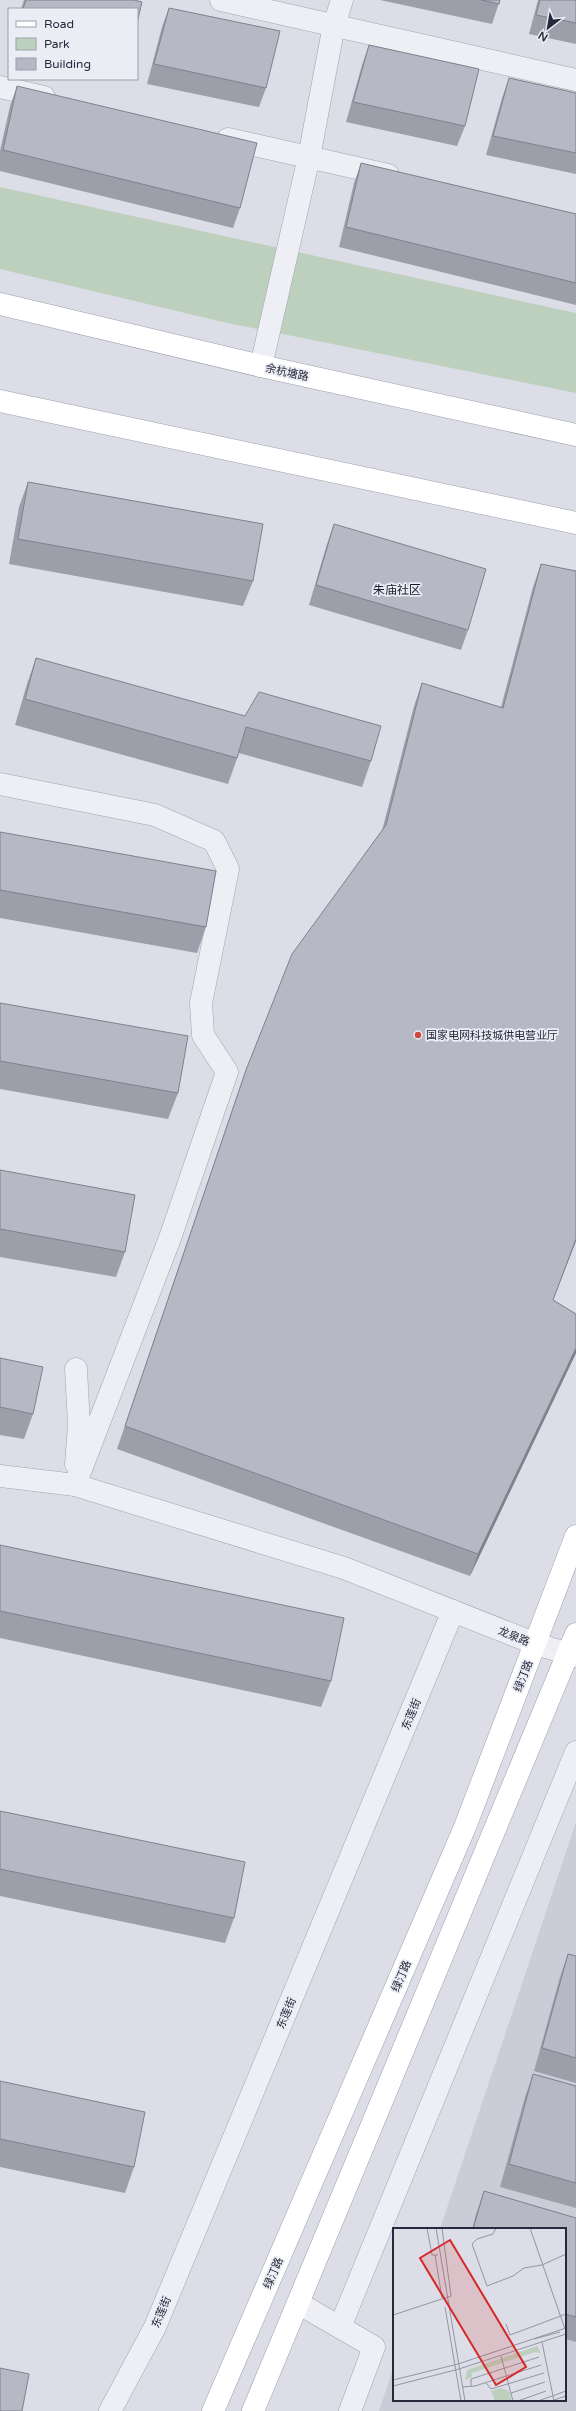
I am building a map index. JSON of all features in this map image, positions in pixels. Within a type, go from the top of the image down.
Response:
[{"type":"main road","name":"余杭塘路","points":[[0,304],[261,366],[576,435]]},
{"type":"main road","points":[[0,401],[576,523]]},
{"type":"main road","name":"绿汀路","points":[[213,2411],[465,1827],[576,1536]]},
{"type":"main road","points":[[253,2411],[572,1655],[576,1634]]},
{"type":"street","points":[[221,0],[576,80]]},
{"type":"street","points":[[261,366],[309,158],[334,25],[342,0]]},
{"type":"street","points":[[0,88],[62,102]]},
{"type":"street","points":[[209,135],[408,180]]},
{"type":"street","points":[[0,784],[155,815],[214,842],[228,869],[201,1003],[203,1036],[227,1072],[170,1238],[75,1485]]},
{"type":"street","points":[[75,1485],[79,1425],[76,1369]]},
{"type":"street","name":"龙泉路","points":[[0,1476],[75,1485],[344,1568],[536,1644],[572,1655]]},
{"type":"street","name":"东莲街","points":[[110,2411],[155,2327],[453,1611]]},
{"type":"street","points":[[340,2327],[576,1752]]},
{"type":"street","points":[[298,2303],[374,2347],[350,2411]]},
{"type":"shaded area","points":[[576,1822],[576,2411],[379,2411],[393,2369],[393,2401],[566,2401],[566,2228],[440,2228]]},
{"type":"green space","points":[[0,187],[576,313],[576,393],[223,322],[0,269]]},
{"type":"building","points":[[26,0],[134,0],[142,2],[138,19],[138,8],[23,8]]},
{"type":"building","points":[[481,0],[500,0],[499,4]]},
{"type":"building","points":[[540,0],[576,0],[576,23],[536,15]]},
{"type":"building","points":[[169,8],[280,31],[266,88],[154,64]]},
{"type":"building","points":[[369,45],[479,69],[465,126],[353,102]]},
{"type":"building","points":[[509,78],[576,93],[576,153],[493,136]]},
{"type":"building","points":[[17,86],[257,143],[240,208],[3,150]]},
{"type":"building","points":[[361,163],[576,214],[576,283],[346,227]]},
{"type":"building","points":[[28,482],[263,524],[253,581],[18,539]]},
{"type":"building","points":[[334,524],[486,569],[468,630],[316,585]]},
{"type":"building","name":"国家电网科技城供电营业厅","points":[[541,564],[576,571],[576,1239],[553,1300],[576,1314],[576,1348],[478,1554],[125,1426],[246,1070],[292,954],[386,825],[422,683],[503,708]]},
{"type":"building","points":[[36,658],[245,716],[259,692],[381,726],[371,761],[246,727],[237,758],[25,699]]},
{"type":"building","points":[[0,832],[216,871],[206,927],[0,890]]},
{"type":"building","points":[[0,1003],[188,1036],[178,1093],[0,1061]]},
{"type":"building","points":[[0,1170],[135,1195],[125,1252],[0,1229]]},
{"type":"building","points":[[0,1358],[43,1367],[33,1414],[0,1407]]},
{"type":"building","points":[[0,1545],[344,1618],[331,1681],[0,1611]]},
{"type":"building","points":[[0,1811],[245,1862],[234,1918],[0,1869]]},
{"type":"building","points":[[568,1954],[576,1956],[576,2058],[542,2048]]},
{"type":"building","points":[[533,2074],[576,2086],[576,2183],[509,2164]]},
{"type":"building","points":[[0,2081],[145,2112],[134,2167],[0,2139]]},
{"type":"building","points":[[484,2191],[576,2218],[576,2317],[566,2314],[566,2228],[473,2228]]},
{"type":"building","points":[[0,2368],[29,2374],[22,2411],[0,2411]]},
{"type":"place","name":"国家电网科技城供电营业厅","points":[[418,1035]]},
{"type":"district","name":"朱庙社区","points":[[397,590]]}]
